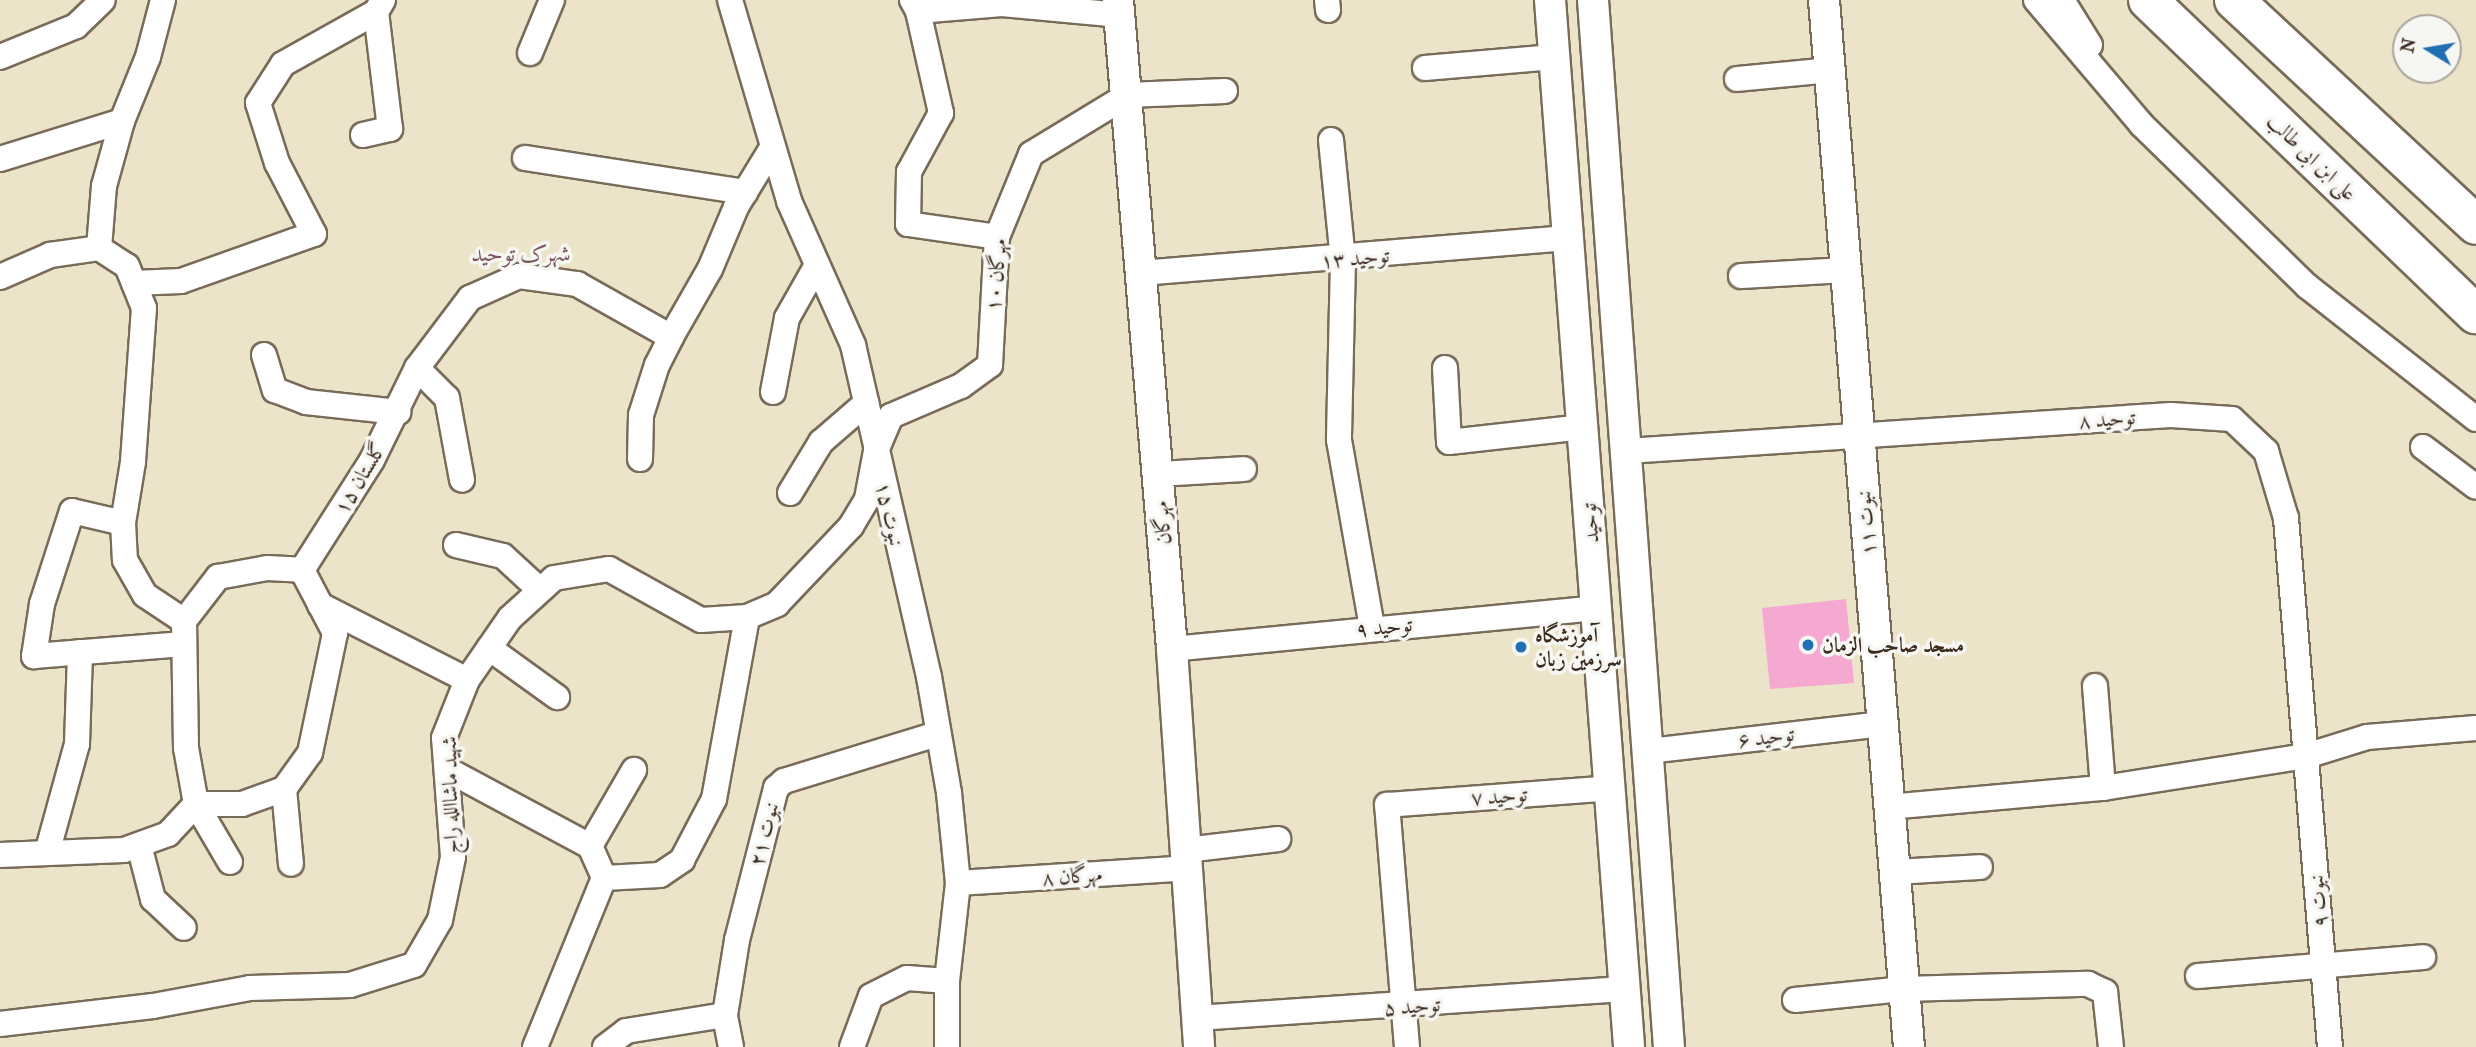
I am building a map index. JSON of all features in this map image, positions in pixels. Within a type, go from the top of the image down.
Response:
[{"type":"main road","name":"علی ابن ابی طالب","points":[[2148,0],[2476,314]]},
{"type":"main road","points":[[2234,0],[2476,225]]},
{"type":"street","points":[[0,57],[76,26],[103,0]]},
{"type":"street","points":[[99,248],[104,186],[122,121],[148,58],[163,0]]},
{"type":"street","points":[[530,53],[552,0]]},
{"type":"street","name":"نبوت ۱۵","points":[[730,0],[772,148],[817,265],[853,345],[929,677],[958,883],[947,981],[947,1047]]},
{"type":"street","name":"توحید","points":[[1550,0],[1629,1042]]},
{"type":"street","name":"توحید","points":[[1593,0],[1669,1042]]},
{"type":"street","name":"نبوت ۱۱","points":[[1824,0],[1909,1047]]},
{"type":"street","points":[[2036,0],[2142,125],[2307,286],[2476,419]]},
{"type":"street","points":[[2062,0],[2142,125]]},
{"type":"street","points":[[997,237],[908,224],[909,172],[941,113],[915,5],[1002,2],[1119,8]]},
{"type":"street","points":[[134,283],[181,281],[314,234],[277,163],[258,103],[283,64],[379,6],[390,129],[363,135]]},
{"type":"street","name":"مهرگان","points":[[1119,8],[1172,649],[1199,1032]]},
{"type":"street","points":[[1425,68],[1554,57]]},
{"type":"street","points":[[1737,79],[1830,70]]},
{"type":"street","points":[[1128,95],[1224,92]]},
{"type":"street","name":"مهرگان ۱۰","points":[[876,451],[891,416],[961,386],[990,365],[997,237],[1031,154],[1128,95]]},
{"type":"street","points":[[0,159],[122,121]]},
{"type":"street","points":[[1331,139],[1343,260],[1339,440],[1372,628]]},
{"type":"street","points":[[640,459],[641,415],[657,365],[710,269],[745,192],[772,148]]},
{"type":"street","points":[[525,158],[745,192]]},
{"type":"street","name":"توحید ۱۳","points":[[1141,273],[1343,260],[1568,238]]},
{"type":"street","points":[[0,277],[50,255],[99,248],[127,266],[144,307],[141,382],[123,523],[125,560],[145,595],[184,632]]},
{"type":"street","points":[[773,392],[788,318],[817,265]]},
{"type":"street","points":[[1741,276],[1846,270]]},
{"type":"street","name":"گلستان ۱۵","points":[[302,570],[398,412],[418,368],[470,298],[519,276],[576,284],[671,337]]},
{"type":"street","points":[[264,355],[275,390],[306,402],[398,412]]},
{"type":"street","points":[[418,368],[447,398],[462,480]]},
{"type":"street","points":[[1445,368],[1449,442],[1583,427]]},
{"type":"street","points":[[790,494],[821,442],[866,403]]},
{"type":"street","name":"توحید ۸","points":[[1627,451],[2171,415],[2232,419],[2266,451],[2286,518],[2306,755]]},
{"type":"street","points":[[2423,447],[2476,487]]},
{"type":"street","name":"شهید ماشاالله راج","points":[[0,1024],[153,1006],[250,988],[350,985],[414,965],[440,920],[453,857],[444,738],[467,680],[510,618],[554,578],[609,569],[701,620],[747,617],[777,604],[851,526],[867,499],[876,451]]},
{"type":"street","points":[[1158,474],[1244,469]]},
{"type":"street","points":[[123,523],[72,511],[42,604],[34,656],[80,652],[184,632]]},
{"type":"street","points":[[456,545],[503,556],[540,590]]},
{"type":"street","points":[[0,855],[124,850],[168,834],[196,804],[242,804],[284,789],[310,753],[325,696],[335,633],[302,570],[267,568],[218,577],[184,632],[186,748],[196,804],[230,862]]},
{"type":"street","points":[[320,604],[467,680]]},
{"type":"street","name":"توحید ۹","points":[[1172,649],[1597,608]]},
{"type":"street","points":[[604,878],[660,875],[682,860],[713,799],[747,617]]},
{"type":"street","points":[[489,648],[557,697]]},
{"type":"street","points":[[47,852],[77,744],[80,652]]},
{"type":"street","points":[[2095,686],[2103,788]]},
{"type":"street","name":"توحید ۶","points":[[1649,751],[1883,724]]},
{"type":"street","points":[[1889,807],[2103,788],[2306,755],[2367,737],[2476,729]]},
{"type":"street","name":"نبوت ۲۱","points":[[731,1047],[724,1016],[737,940],[776,788],[784,781],[937,734]]},
{"type":"street","name":"نبوت ۹","points":[[2306,755],[2330,1047]]},
{"type":"street","points":[[448,770],[590,846],[604,878],[535,1047]]},
{"type":"street","points":[[590,846],[634,770]]},
{"type":"street","name":"توحید ۷","points":[[1405,1007],[1387,805],[1611,788]]},
{"type":"street","points":[[284,789],[290,864]]},
{"type":"street","name":"مهرگان ۸","points":[[958,883],[1187,859],[1278,839]]},
{"type":"street","points":[[139,845],[153,899],[184,928]]},
{"type":"street","points":[[1894,872],[1980,867]]},
{"type":"street","points":[[2198,976],[2423,957]]},
{"type":"street","points":[[852,1047],[871,996],[907,978],[947,981]]},
{"type":"street","points":[[1795,1000],[1904,989],[2088,984],[2105,992],[2111,1047]]},
{"type":"street","name":"توحید ۵","points":[[1199,1032],[1405,1007],[1626,989]]},
{"type":"street","points":[[1405,1007],[1407,1047]]},
{"type":"street","points":[[611,1045],[626,1031],[724,1016]]},
{"type":"street","points":[[1629,1042],[1669,1042]]},
{"type":"building","name":"مسجد صاحب الزمان","points":[[1846,599],[1854,683],[1770,689],[1762,608]]},
{"type":"place","name":"مسجد صاحب الزمان","points":[[1808,645]]},
{"type":"place","name":"آموزشگاه سرزمین زبان","points":[[1521,647]]},
{"type":"district","name":"شهرک توحید","points":[[521,254]]}]
